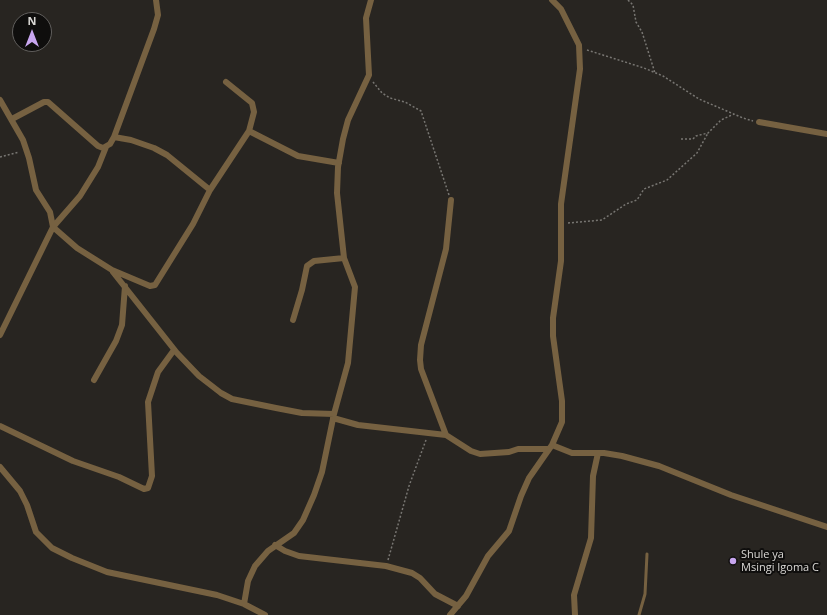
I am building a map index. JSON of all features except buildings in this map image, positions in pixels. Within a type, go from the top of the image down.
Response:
[{"type":"street","points":[[0,335],[53,227],[80,196],[98,167],[106,147],[114,138],[154,29],[158,15],[156,0]]},
{"type":"street","points":[[244,604],[248,581],[255,566],[275,545],[294,533],[308,508],[322,472],[334,416],[348,363],[355,288],[344,258],[337,193],[339,163],[348,120],[369,75],[366,18],[371,0]]},
{"type":"street","points":[[450,615],[466,596],[488,556],[509,531],[529,478],[550,447],[562,422],[563,414],[553,336],[561,261],[561,223],[570,139],[580,82],[578,45],[561,9],[552,0]]},
{"type":"street","points":[[0,100],[12,119],[27,149],[36,190],[50,212],[53,227],[77,248],[112,270],[150,286],[154,285],[193,224],[210,190],[249,131],[254,112],[252,103],[226,82]]},
{"type":"street","points":[[12,119],[44,102],[48,102],[85,137],[98,146],[106,147]]},
{"type":"street","points":[[759,122],[827,134]]},
{"type":"street","points":[[249,131],[298,156],[339,163]]},
{"type":"street","points":[[114,138],[131,140],[154,148],[167,155],[210,190]]},
{"type":"street","points":[[446,435],[421,369],[420,360],[421,345],[446,250],[451,200]]},
{"type":"street","points":[[293,320],[307,266],[314,261],[344,258]]},
{"type":"street","points":[[112,270],[174,350],[200,376],[232,399],[302,413],[334,416],[358,425],[446,435],[471,451],[480,454],[550,447],[572,453],[598,453],[622,456],[659,466],[730,495],[827,527]]},
{"type":"street","points":[[94,380],[116,341],[122,326],[125,286]]},
{"type":"street","points":[[0,426],[73,462],[119,477],[144,489],[148,488],[152,476],[148,402],[158,372],[174,350]]},
{"type":"street","points":[[575,615],[574,595],[591,538],[593,476],[598,453]]},
{"type":"street","points":[[0,467],[20,491],[27,505],[36,532],[52,548],[107,572],[154,583],[187,588],[244,604],[266,615]]},
{"type":"street","points":[[275,545],[285,551],[299,556],[386,566],[412,573],[420,578],[435,594],[458,606]]},
{"type":"lane","points":[[639,615],[645,594],[647,554]]},
{"type":"path","points":[[628,0],[633,5],[636,22],[642,32],[656,73]]},
{"type":"path","points":[[578,45],[589,51],[656,73],[699,99],[734,114],[759,122]]},
{"type":"path","points":[[369,75],[382,93],[421,111],[451,200]]},
{"type":"path","points":[[561,223],[582,223],[602,220],[626,204],[637,200],[644,189],[668,180],[689,162],[701,148],[708,133],[721,120],[734,114]]},
{"type":"path","points":[[681,139],[693,139],[696,136],[708,133]]},
{"type":"path","points":[[0,157],[12,155],[27,149]]},
{"type":"path","points":[[386,566],[409,486],[428,432]]},
{"type":"place","name":"Shule ya Msingi Igoma C","points":[[733,561]]}]
